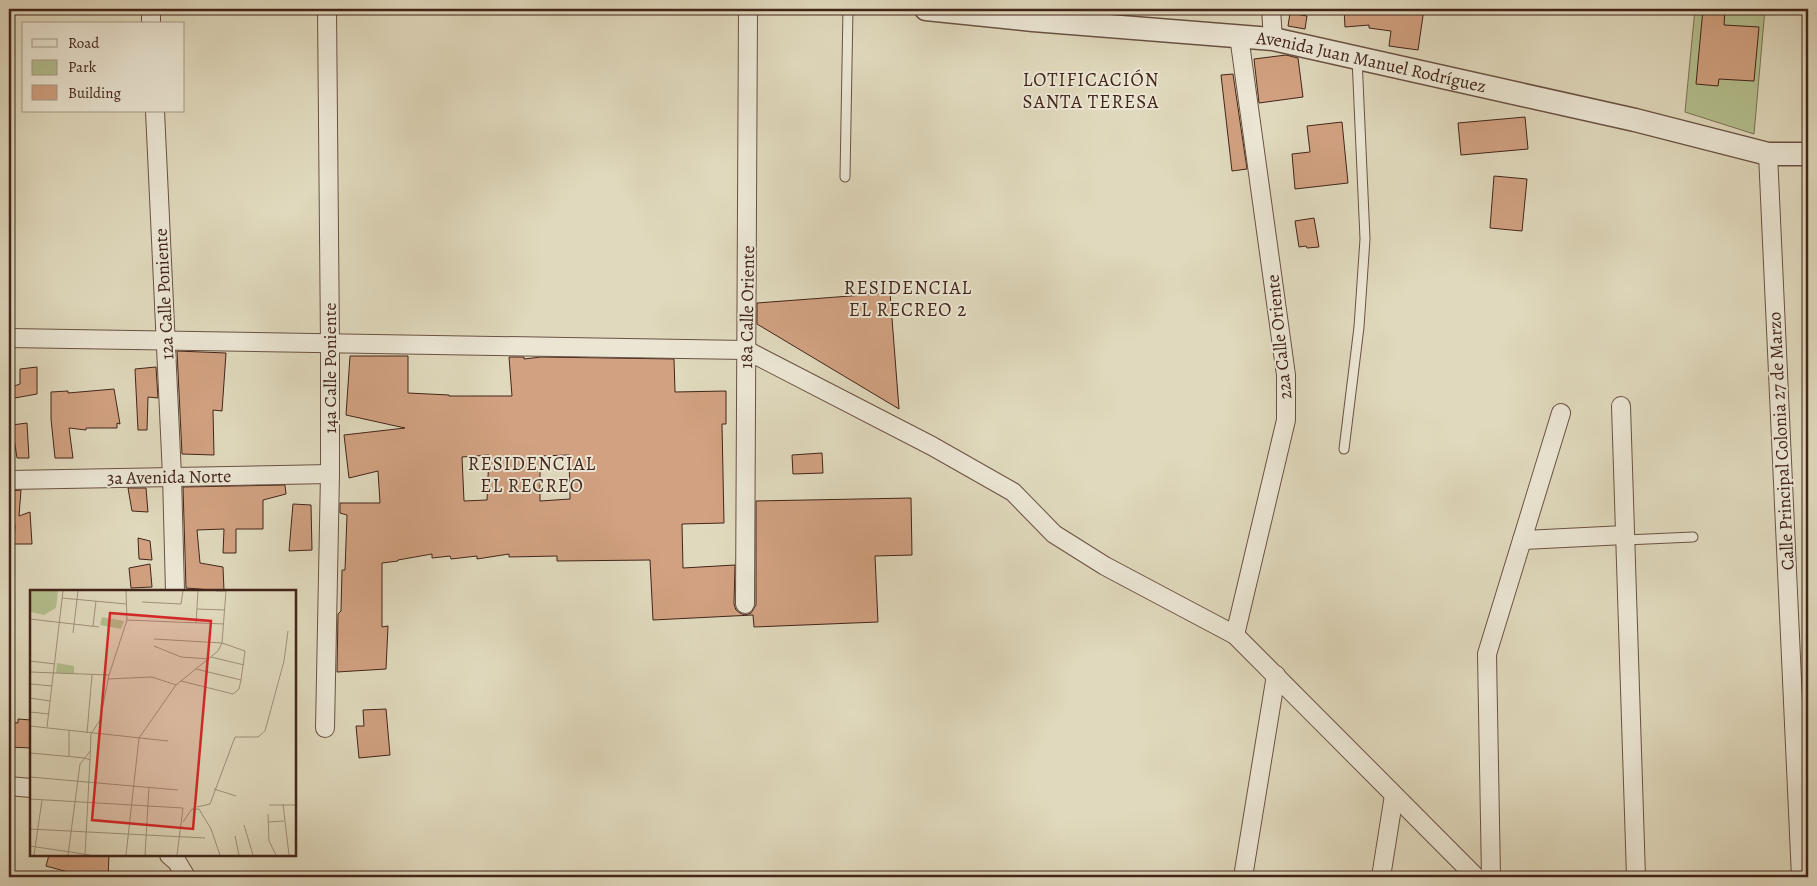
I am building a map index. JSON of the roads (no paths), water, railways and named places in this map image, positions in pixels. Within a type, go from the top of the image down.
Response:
[{"type":"street","points":[[150,9],[151,22]]},
{"type":"street","name":"14a Calle Poniente","points":[[325,728],[330,474],[327,9]]},
{"type":"street","name":"18a Calle Oriente","points":[[744,604],[748,9]]},
{"type":"street","name":"Avenida Juan Manuel Rodríguez","points":[[926,9],[1033,14],[1273,39],[1635,120],[1768,154],[1808,154]]},
{"type":"street","points":[[1271,9],[1273,39]]},
{"type":"street","name":"22a Calle Oriente","points":[[1235,634],[1286,420],[1286,375],[1240,36]]},
{"type":"street","name":"12a Calle Poniente","points":[[155,112],[172,476],[174,590]]},
{"type":"street","name":"Calle Principal Colonia 27 de Marzo","points":[[1768,154],[1802,756],[1801,877]]},
{"type":"street","points":[[9,338],[166,339],[330,344],[746,350],[932,446],[1013,492],[1054,534],[1105,566],[1235,634],[1476,877]]},
{"type":"street","points":[[1621,406],[1636,877]]},
{"type":"street","points":[[1491,877],[1487,654],[1561,412]]},
{"type":"street","name":"3a Avenida Norte","points":[[9,480],[330,474]]},
{"type":"street","points":[[1522,540],[1625,538]]},
{"type":"street","points":[[1243,877],[1276,675]]},
{"type":"street","points":[[9,786],[30,789]]},
{"type":"street","points":[[1381,877],[1394,795]]},
{"type":"street","points":[[170,856],[177,862],[186,877]]},
{"type":"lane","points":[[845,177],[848,9]]},
{"type":"lane","points":[[1344,450],[1359,327],[1365,238],[1357,58]]},
{"type":"lane","points":[[1625,538],[1693,537]]},
{"type":"district","name":"LOTIFICACIÓN SANTA TERESA","points":[[1091,91]]},
{"type":"district","name":"RESIDENCIAL EL RECREO 2","points":[[908,299]]},
{"type":"district","name":"RESIDENCIAL EL RECREO","points":[[532,475]]}]
